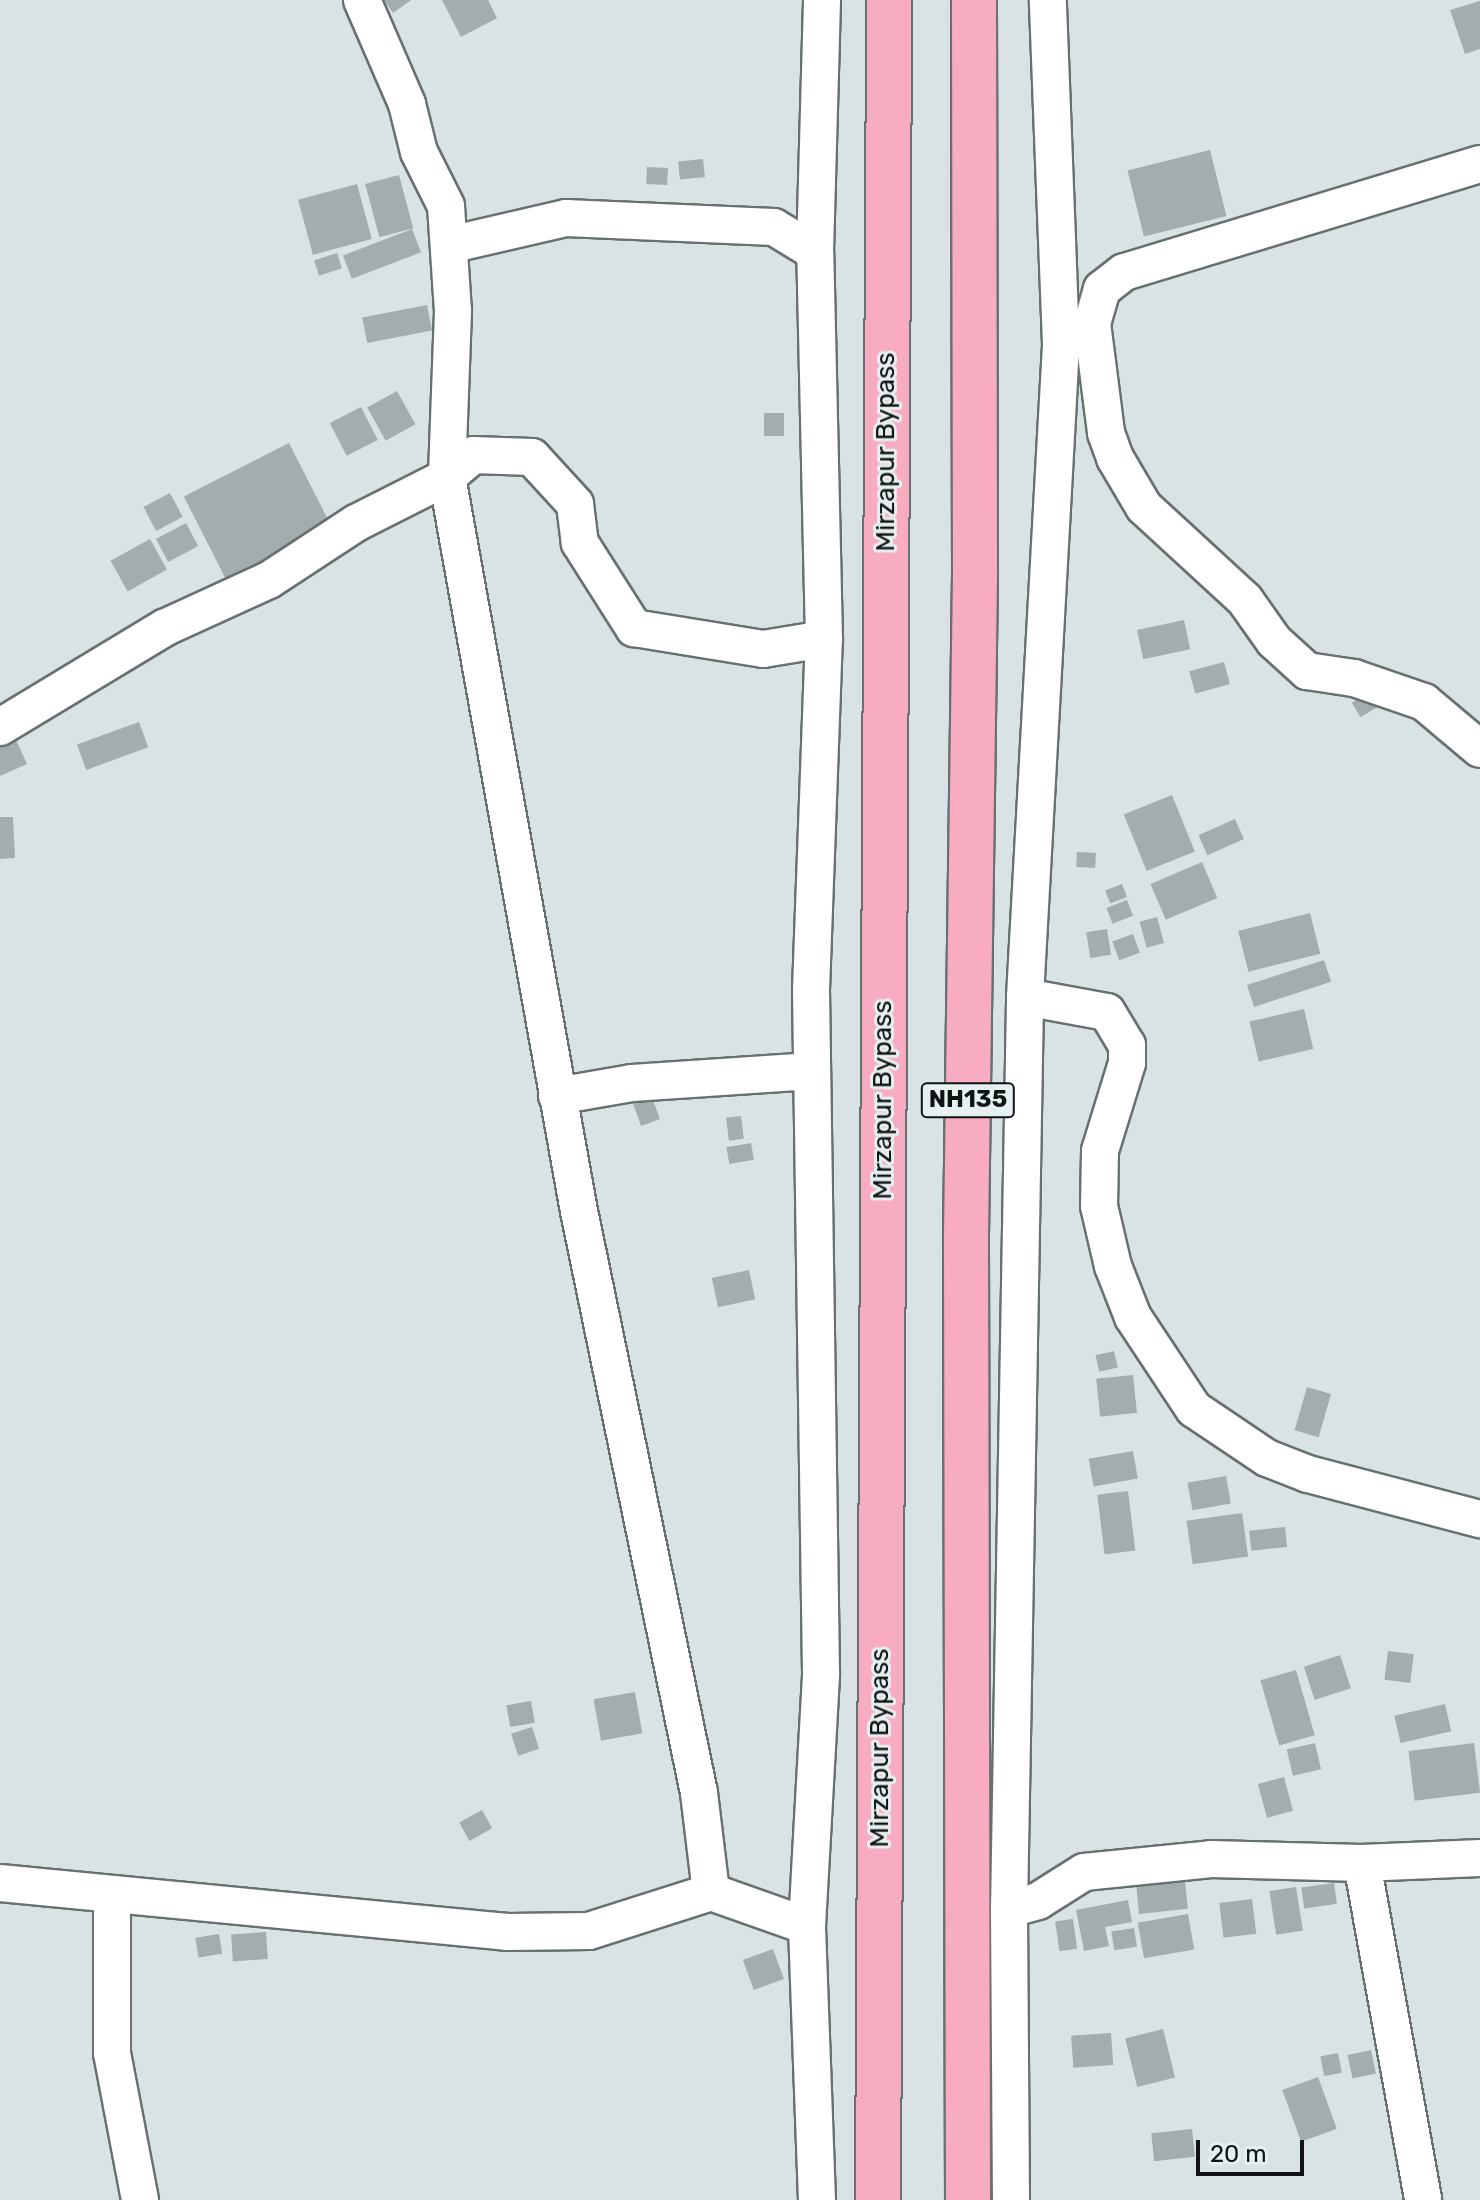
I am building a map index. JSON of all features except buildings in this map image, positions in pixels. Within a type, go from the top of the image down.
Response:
[{"type":"highway","name":"Mirzapur Bypass","points":[[878,2200],[889,0]]},
{"type":"highway","name":"NH135","points":[[968,2200],[966,1235],[975,576],[974,0]]},
{"type":"street","points":[[362,0],[407,104],[419,152],[446,206],[453,311],[447,477],[557,1096],[699,1793],[711,1892]]},
{"type":"street","points":[[817,2200],[807,1926],[821,1672],[812,1071],[824,639],[815,252],[822,0]]},
{"type":"street","points":[[1011,2200],[1009,1909],[1025,997],[1061,344],[1048,0]]},
{"type":"street","points":[[1480,164],[1124,272],[1102,289],[1092,323],[1106,433],[1115,458],[1144,507],[1245,600],[1274,641],[1307,671],[1354,678],[1424,702],[1480,749]]},
{"type":"street","points":[[449,245],[566,218],[774,227],[815,252]]},
{"type":"street","points":[[0,727],[164,628],[269,580],[356,523],[447,477],[473,455],[532,457],[575,504],[580,543],[634,628],[763,649],[824,639]]},
{"type":"street","points":[[1025,997],[1107,1012],[1127,1045],[1127,1063],[1100,1151],[1099,1206],[1133,1317],[1194,1409],[1256,1451],[1308,1474],[1480,1519]]},
{"type":"street","points":[[557,1096],[632,1083],[812,1071]]},
{"type":"street","points":[[1009,1909],[1038,1901],[1084,1872],[1211,1859],[1362,1863],[1480,1858]]},
{"type":"street","points":[[1362,1863],[1423,2200]]},
{"type":"street","points":[[0,1883],[508,1932],[589,1931],[711,1892],[807,1926]]},
{"type":"street","points":[[112,1896],[112,2053],[140,2200]]}]
